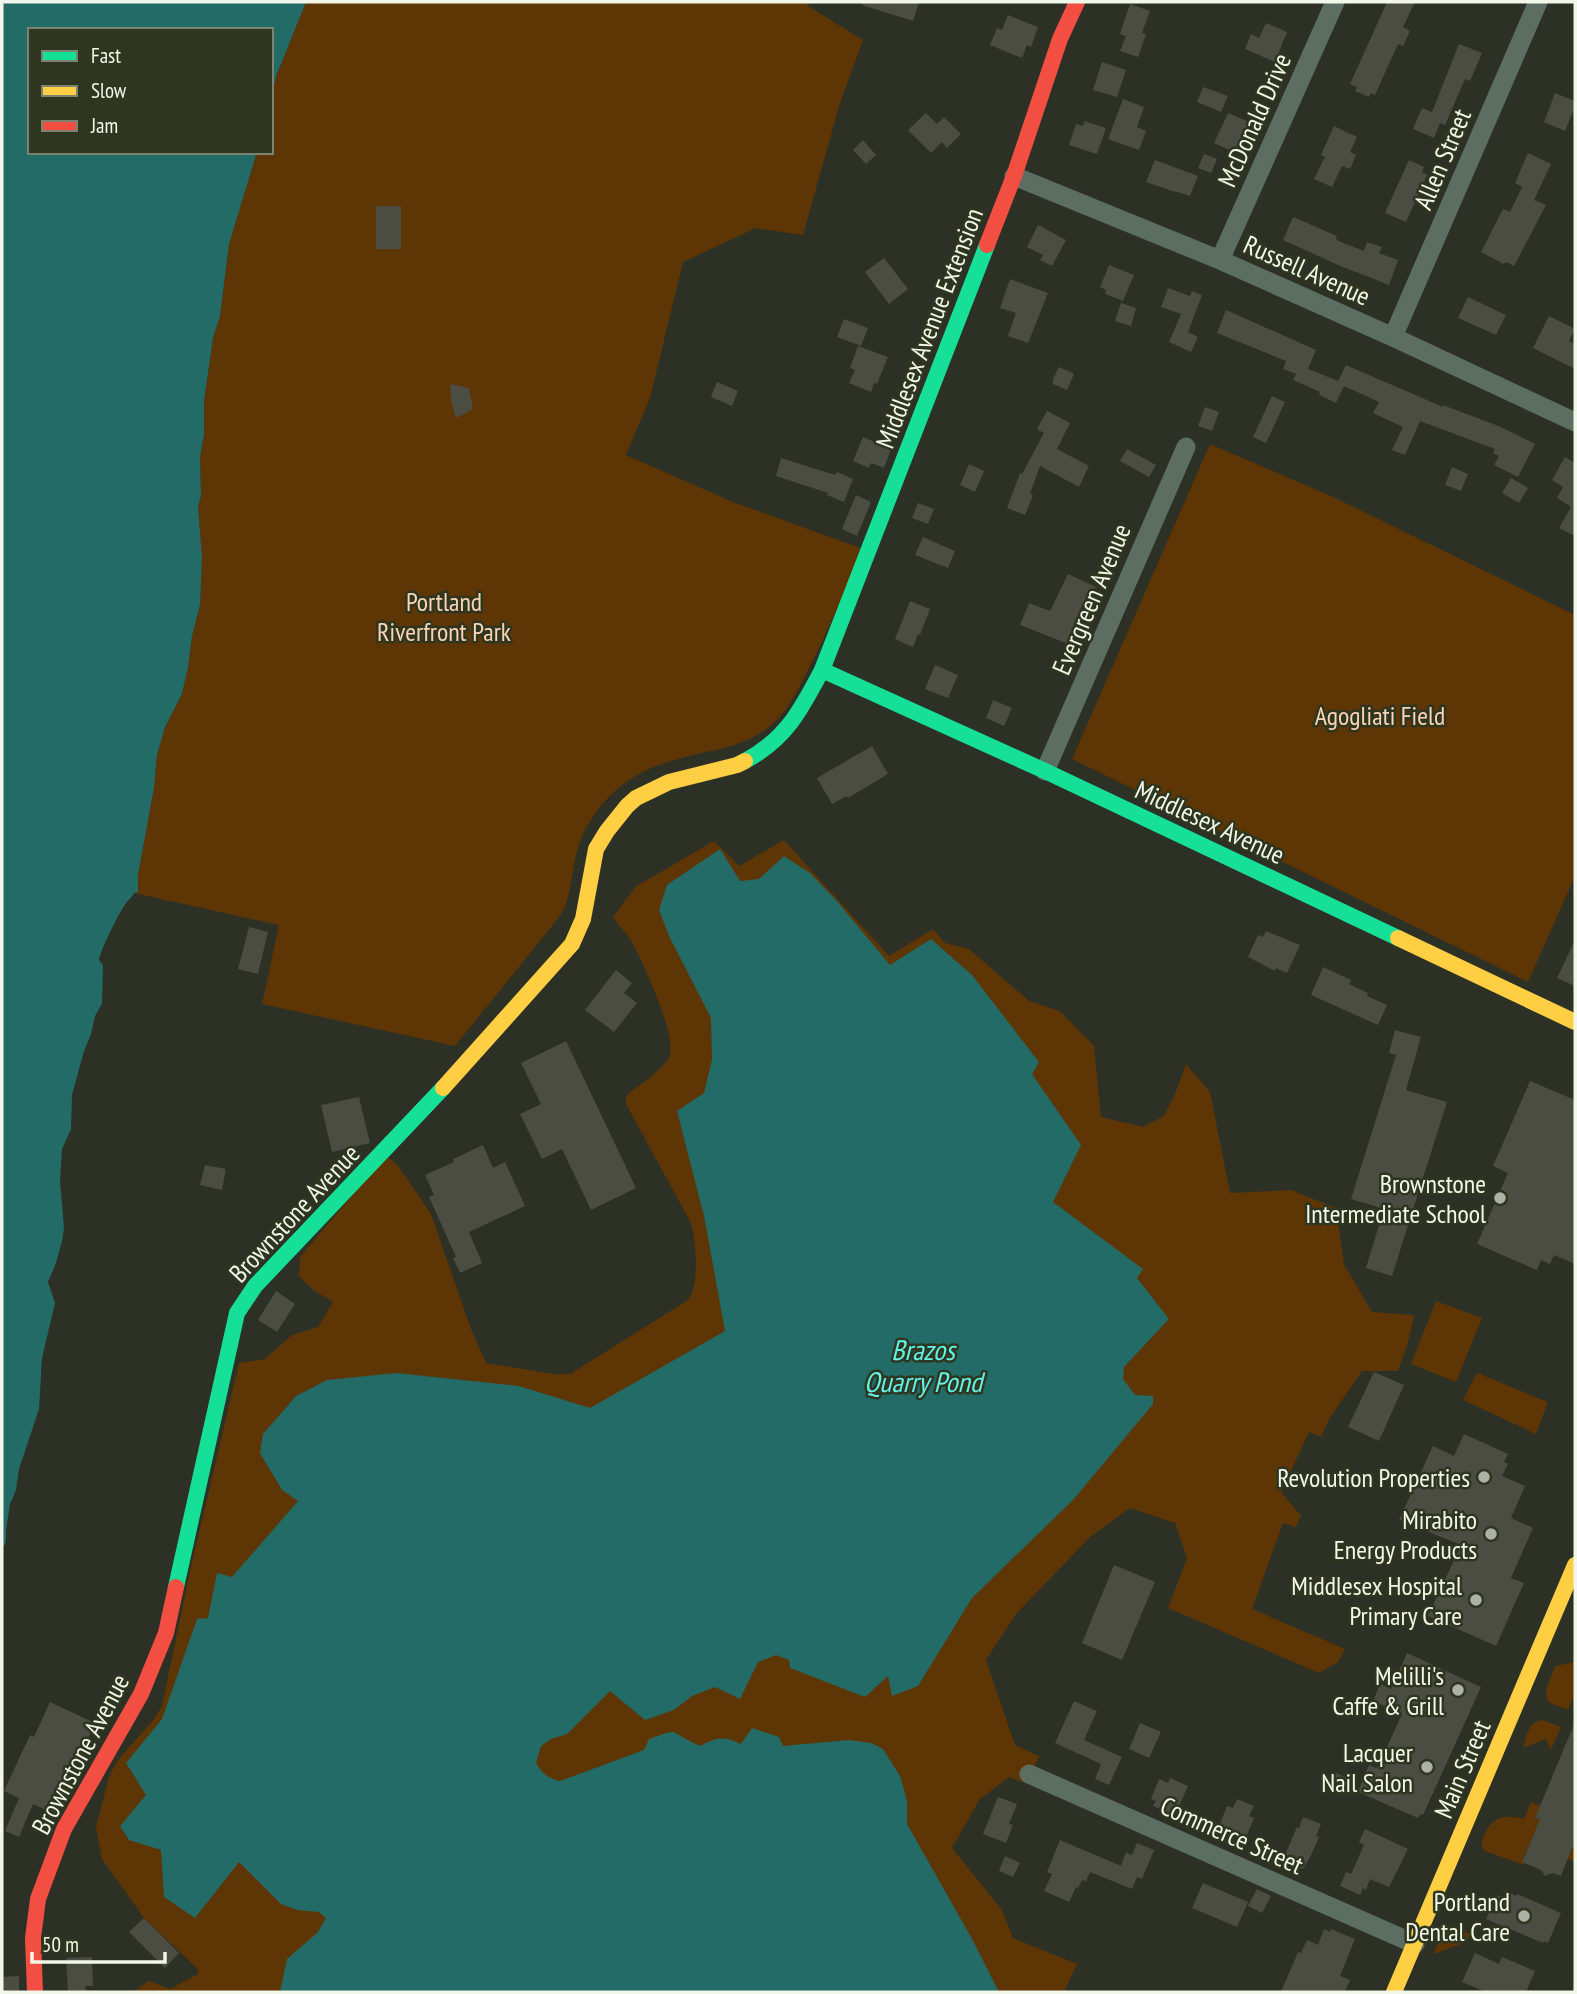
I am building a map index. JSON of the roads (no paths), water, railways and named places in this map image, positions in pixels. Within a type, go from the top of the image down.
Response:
[{"type":"street","name":"Middlesex Avenue Extension","points":[[822,670],[1014,176],[1060,39],[1077,2]]},
{"type":"street","name":"Allen Street","points":[[1393,337],[1538,2]]},
{"type":"street","name":"McDonald Drive","points":[[1220,260],[1329,3]]},
{"type":"street","name":"Russell Avenue","points":[[1014,176],[1220,260],[1575,422]]},
{"type":"street","name":"Evergreen Avenue","points":[[1045,771],[1186,447]]},
{"type":"street","name":"Middlesex Avenue","points":[[822,670],[1045,771],[1575,1022]]},
{"type":"street","name":"Brownstone Avenue","points":[[35,1992],[33,1938],[38,1899],[64,1829],[141,1694],[166,1633],[237,1313],[255,1286],[422,1112],[572,944],[583,919],[597,849],[626,806],[668,782],[737,765],[760,753],[786,730],[801,711],[822,670]]},
{"type":"street","name":"Main Street","points":[[1395,1992],[1575,1565]]},
{"type":"street","name":"Commerce Street","points":[[1029,1774],[1415,1944]]},
{"type":"water","points":[[2,2],[306,2],[273,89],[273,28],[28,28],[28,154],[256,154],[229,244],[220,316],[213,338],[204,401],[204,434],[200,457],[201,496],[198,507],[202,557],[200,605],[182,694],[165,727],[157,755],[154,788],[138,875],[138,892],[134,893],[124,906],[99,960],[103,965],[102,1004],[95,1016],[84,1051],[72,1095],[71,1129],[62,1149],[60,1181],[64,1228],[56,1263],[48,1282],[55,1303],[42,1358],[39,1409],[19,1469],[16,1490],[10,1504],[6,1542],[2,1549]]},
{"type":"water","name":"Brazos Quarry Pond","points":[[720,849],[740,881],[759,879],[784,856],[810,873],[890,965],[931,939],[972,975],[1039,1062],[1032,1074],[1081,1145],[1053,1202],[1143,1269],[1137,1278],[1169,1319],[1124,1367],[1123,1379],[1135,1395],[1153,1396],[1153,1404],[1073,1500],[972,1598],[918,1686],[892,1696],[888,1676],[865,1697],[790,1668],[789,1660],[776,1655],[758,1662],[740,1699],[715,1687],[692,1696],[674,1710],[645,1720],[610,1691],[567,1734],[551,1739],[541,1746],[536,1763],[546,1775],[560,1781],[644,1750],[649,1739],[673,1732],[700,1746],[721,1739],[741,1744],[752,1728],[779,1737],[783,1746],[849,1740],[871,1743],[883,1749],[900,1776],[907,1801],[907,1824],[999,1992],[280,1992],[287,1959],[318,1932],[326,1918],[319,1912],[297,1910],[281,1904],[239,1862],[195,1918],[164,1897],[161,1850],[129,1840],[120,1826],[146,1795],[126,1763],[162,1719],[197,1619],[208,1618],[217,1573],[232,1577],[298,1501],[282,1490],[260,1453],[263,1434],[296,1396],[327,1380],[396,1373],[519,1386],[590,1408],[725,1331],[704,1216],[677,1111],[704,1093],[712,1060],[711,1018],[669,936],[659,910],[667,885]]},
{"type":"place","name":"Brownstone Intermediate School","points":[[1500,1198]]},
{"type":"place","name":"Revolution Properties","points":[[1484,1477]]},
{"type":"place","name":"Mirabito Energy Products","points":[[1491,1534]]},
{"type":"place","name":"Middlesex Hospital Primary Care","points":[[1476,1600]]},
{"type":"place","name":"Melilli's Caffe & Grill","points":[[1458,1690]]},
{"type":"place","name":"Lacquer Nail Salon","points":[[1427,1767]]},
{"type":"place","name":"Portland Dental Care","points":[[1524,1916]]},
{"type":"park label","name":"Portland Riverfront Park","points":[[444,616]]},
{"type":"park label","name":"Agogliati Field","points":[[1380,715]]}]
